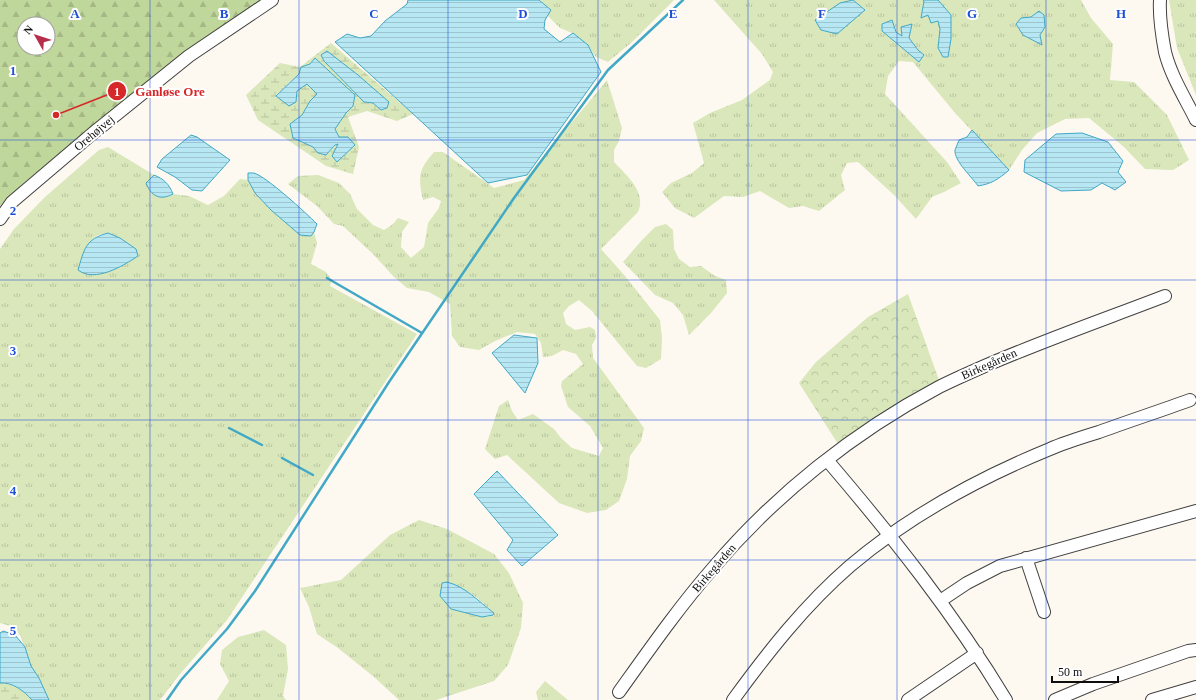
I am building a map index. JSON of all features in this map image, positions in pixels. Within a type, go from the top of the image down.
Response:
[{"type":"street","name":"Orehøjvej","points":[[0,219],[12,202],[92,134],[189,56],[272,0]]},
{"type":"street","points":[[1160,0],[1162,31],[1166,53],[1174,76],[1196,120]]},
{"type":"street","name":"Birkegården","points":[[619,692],[674,616],[713,568],[751,527],[783,496],[827,460],[892,415],[951,381],[1037,344],[1164,296]]},
{"type":"street","points":[[733,700],[767,655],[804,611],[849,567],[937,504],[992,474],[1051,448],[1190,400]]},
{"type":"street","points":[[827,460],[891,536],[940,600],[977,653],[1006,700]]},
{"type":"street","points":[[940,600],[973,579],[1000,566],[1196,512]]},
{"type":"street","points":[[1026,558],[1044,612]]},
{"type":"street","points":[[1055,700],[1093,684],[1188,651],[1196,650]]},
{"type":"street","points":[[908,700],[977,653]]},
{"type":"street","points":[[1152,700],[1196,687]]},
{"type":"green space","points":[[0,0],[265,0],[200,46],[26,181],[0,206]]},
{"type":"green space","points":[[541,0],[674,0],[632,42],[608,62],[596,57],[587,46],[572,33],[560,28],[547,15]]},
{"type":"green space","points":[[714,0],[853,0],[923,0],[921,17],[928,15],[938,21],[940,29],[938,48],[948,57],[951,39],[951,15],[938,0],[1081,0],[1091,18],[1113,44],[1110,80],[1134,82],[1167,115],[1189,160],[1173,170],[1145,169],[1124,147],[1089,118],[1065,119],[1037,133],[1022,150],[1009,170],[955,113],[913,62],[899,61],[888,76],[885,94],[947,162],[961,183],[932,197],[916,219],[894,195],[858,162],[847,163],[841,175],[845,190],[819,211],[803,206],[789,208],[760,191],[743,197],[724,196],[694,218],[675,208],[662,192],[671,183],[692,173],[704,163],[693,123],[710,113],[742,100],[770,80],[773,72],[762,54]],"holes":[[[853,0],[864,9],[840,3]],[[1031,17],[1045,27],[1040,35],[1042,45],[1028,38],[1021,18]],[[892,20],[896,32],[902,36],[901,28],[912,24],[909,38],[918,50],[918,61],[882,31]]]},
{"type":"green space","points":[[1169,0],[1196,0],[1196,95],[1177,48]]},
{"type":"green space","points":[[331,43],[413,114],[397,121],[367,111],[348,117],[359,147],[353,174],[326,166],[258,120],[246,95],[280,63],[300,67]],"holes":[[[321,54],[373,103],[364,102],[324,61]],[[315,58],[353,106],[335,129],[339,137],[355,145],[337,162],[339,144],[331,150],[318,153],[313,147],[293,138],[290,124],[302,115],[310,101],[318,95],[307,84],[297,91],[296,102],[276,95],[299,74],[301,67],[310,64]]]},
{"type":"green space","points":[[607,80],[622,128],[619,141],[614,150],[614,162],[634,184],[640,198],[640,205],[638,212],[601,249],[625,276],[660,320],[662,338],[661,359],[646,368],[637,366],[592,311],[579,300],[569,306],[563,313],[566,324],[575,330],[590,327],[595,330],[596,338],[592,345],[593,358],[644,428],[641,441],[630,456],[627,479],[619,501],[606,510],[587,513],[559,503],[507,455],[495,459],[485,449],[499,406],[508,400],[512,411],[518,420],[533,414],[554,429],[572,448],[599,456],[603,448],[590,426],[568,407],[561,386],[562,381],[583,364],[576,354],[563,350],[552,356],[543,357],[541,343],[535,334],[517,332],[495,341],[479,350],[460,347],[452,336],[450,304],[429,292],[407,288],[343,226],[334,224],[317,206],[288,184],[298,176],[318,175],[339,183],[350,194],[357,209],[373,225],[384,230],[392,225],[398,218],[409,222],[402,232],[401,247],[411,258],[424,247],[428,223],[439,208],[441,201],[433,197],[423,200],[420,185],[422,169],[434,152],[443,152],[494,188],[524,180]]},
{"type":"green space","points":[[108,147],[154,175],[146,183],[167,197],[173,194],[189,196],[208,205],[224,196],[240,179],[248,180],[255,193],[271,210],[300,235],[311,236],[314,232],[317,243],[311,264],[326,272],[332,280],[330,286],[417,334],[227,620],[180,674],[160,700],[49,700],[39,678],[31,666],[20,635],[10,626],[0,623],[0,249],[14,229],[45,197],[99,150]],"holes":[[[108,233],[120,238],[136,249],[89,242],[98,235]]]},
{"type":"green space","points":[[666,224],[673,230],[674,249],[679,259],[690,267],[701,266],[715,276],[726,280],[727,293],[711,313],[689,335],[683,315],[673,303],[655,295],[623,262],[655,227]]},
{"type":"green space","points":[[908,294],[939,380],[886,410],[838,444],[799,383],[816,362],[868,317]]},
{"type":"green space","points":[[419,520],[447,529],[494,554],[509,573],[523,603],[521,628],[508,665],[494,681],[436,700],[399,700],[374,677],[338,648],[317,634],[309,607],[300,588],[341,580],[390,535]],"holes":[[[457,585],[476,597],[494,613],[487,617]]]},
{"type":"green space","points":[[264,630],[286,645],[288,669],[283,696],[286,700],[217,700],[229,681],[220,664],[222,650],[238,637]]},
{"type":"green space","points":[[545,681],[568,700],[538,700],[536,692]]},
{"type":"green space","points":[[0,683],[9,684],[18,688],[32,700],[0,700]]},
{"type":"water","points":[[408,0],[539,0],[551,10],[545,20],[544,29],[560,42],[573,33],[588,45],[601,72],[527,175],[488,183],[335,42],[347,34],[360,38],[371,36],[385,21],[407,4]]},
{"type":"water","points":[[853,0],[865,10],[837,34],[821,30],[815,20],[840,3]]},
{"type":"water","points":[[923,0],[938,0],[951,15],[951,39],[948,57],[943,57],[938,48],[940,29],[938,21],[931,23],[928,15],[921,18]]},
{"type":"water","points":[[1039,11],[1044,15],[1045,27],[1040,35],[1042,45],[1023,35],[1016,24],[1021,18],[1031,17]]},
{"type":"water","points":[[892,20],[896,32],[902,36],[901,27],[912,24],[909,38],[924,55],[919,62],[882,31],[882,24]]},
{"type":"water","points":[[327,51],[389,102],[387,108],[381,110],[373,103],[364,102],[324,61],[321,55]]},
{"type":"water","points":[[315,58],[355,95],[353,106],[335,129],[339,137],[348,137],[355,145],[337,162],[332,156],[338,144],[335,145],[326,155],[318,153],[313,147],[293,138],[290,124],[302,115],[310,101],[317,94],[307,84],[297,91],[296,102],[289,106],[276,96],[299,74],[301,67],[310,64]]},
{"type":"water","points":[[972,130],[1009,170],[995,181],[978,186],[960,164],[955,154],[959,140],[967,137]]},
{"type":"water","points":[[1082,133],[1108,142],[1123,161],[1118,172],[1126,182],[1115,190],[1102,183],[1091,190],[1061,191],[1024,172],[1025,160],[1056,134]]},
{"type":"water","points":[[191,135],[197,137],[230,160],[202,191],[192,190],[175,177],[157,167],[162,159]]},
{"type":"water","points":[[248,173],[254,173],[268,181],[317,224],[311,236],[300,235],[271,210],[255,193],[248,180]]},
{"type":"water","points":[[154,175],[166,182],[173,194],[160,197],[156,196],[150,191],[146,183]]},
{"type":"water","points":[[108,233],[120,238],[136,249],[138,256],[109,272],[92,275],[85,274],[78,270],[84,251],[90,242],[100,235]]},
{"type":"water","points":[[514,335],[537,338],[538,363],[525,393],[492,353]]},
{"type":"water","points":[[497,471],[558,535],[522,566],[507,550],[513,540],[474,494]]},
{"type":"water","points":[[447,582],[460,587],[472,595],[494,613],[493,615],[482,617],[451,609],[440,596],[442,583]]},
{"type":"water","points":[[3,631],[15,635],[25,647],[31,666],[39,678],[49,700],[32,700],[18,688],[9,684],[0,683],[0,633]]},
{"type":"waterway","points":[[167,700],[181,680],[227,629],[255,591],[389,382],[514,198],[608,70],[683,0]]},
{"type":"waterway","points":[[327,278],[422,333]]},
{"type":"waterway","points":[[229,428],[262,445]]},
{"type":"waterway","points":[[282,458],[313,475]]},
{"type":"place","name":"Ganløse Ore","points":[[56,115]]}]
